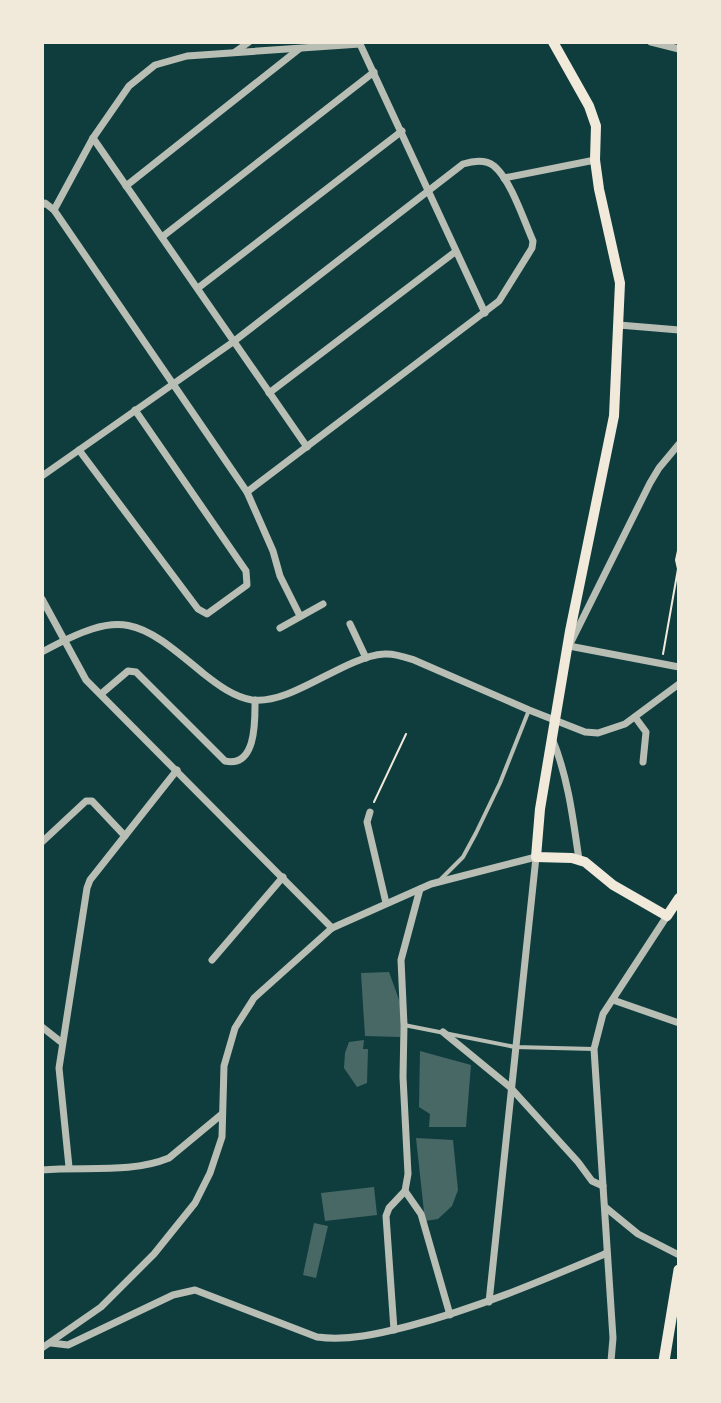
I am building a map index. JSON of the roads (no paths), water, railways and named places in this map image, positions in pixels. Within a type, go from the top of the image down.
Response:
[{"type":"main road","points":[[553,42],[593,114],[596,126],[595,160],[599,189],[619,273],[619,325],[614,416],[554,721],[536,857],[585,862],[613,885],[667,916],[679,898]]},
{"type":"main road","points":[[664,1361],[679,1270]]},
{"type":"street","points":[[235,52],[249,42]]},
{"type":"street","points":[[651,42],[679,49]]},
{"type":"street","points":[[54,210],[93,138],[129,86],[155,65],[187,56],[360,44],[485,313]]},
{"type":"street","points":[[126,186],[299,49]]},
{"type":"street","points":[[162,237],[374,72]]},
{"type":"street","points":[[198,288],[402,131]]},
{"type":"street","points":[[93,138],[307,447]]},
{"type":"street","points":[[504,178],[595,160]]},
{"type":"street","points":[[42,476],[233,342],[463,164],[480,161],[492,164],[504,178],[533,241],[532,248],[499,301],[247,492]]},
{"type":"street","points":[[42,205],[45,203],[54,210],[247,492],[273,551],[280,576],[300,616]]},
{"type":"street","points":[[269,393],[455,252]]},
{"type":"street","points":[[619,325],[679,330]]},
{"type":"street","points":[[79,450],[198,609],[207,614],[247,585],[246,571],[135,410]]},
{"type":"street","points":[[679,444],[650,483],[569,646],[679,667]]},
{"type":"street","points":[[42,599],[86,680],[332,928]]},
{"type":"street","points":[[280,628],[323,604]]},
{"type":"street","points":[[42,652],[105,624],[120,624],[148,631],[231,693],[255,700],[284,694],[366,658],[385,654],[414,660],[554,721],[592,734],[616,728],[679,684]]},
{"type":"street","points":[[350,624],[366,658]]},
{"type":"street","points":[[101,694],[128,671],[136,672],[225,761],[231,762],[236,761],[252,743],[255,700]]},
{"type":"street","points":[[635,717],[646,732],[643,762]]},
{"type":"street","points":[[552,736],[571,802],[579,860]]},
{"type":"street","points":[[69,1167],[59,1081],[61,1042],[87,888],[90,880],[177,770]]},
{"type":"street","points":[[42,842],[86,801],[92,801],[125,836]]},
{"type":"street","points":[[370,812],[367,822],[386,903]]},
{"type":"street","points":[[42,1348],[101,1307],[154,1254],[195,1203],[219,1147],[224,1066],[235,1028],[254,998],[332,928],[439,882],[536,857],[489,1302]]},
{"type":"street","points":[[212,960],[283,877]]},
{"type":"street","points":[[394,1330],[386,1216],[389,1208],[405,1191],[408,1174],[401,960],[420,889]]},
{"type":"street","points":[[611,1361],[613,1338],[594,1049],[603,1014],[667,916]]},
{"type":"street","points":[[613,1000],[679,1023]]},
{"type":"street","points":[[42,1027],[61,1042]]},
{"type":"street","points":[[443,1032],[510,1087],[592,1181],[603,1186]]},
{"type":"street","points":[[42,1170],[128,1167],[161,1161],[177,1152],[222,1114]]},
{"type":"street","points":[[405,1191],[421,1214],[450,1315]]},
{"type":"street","points":[[605,1207],[638,1234],[679,1255]]},
{"type":"street","points":[[51,1343],[68,1345],[173,1295],[195,1290],[317,1337],[337,1340],[394,1330],[450,1315],[607,1253]]},
{"type":"lane","points":[[439,882],[463,857],[500,783],[529,710]]},
{"type":"lane","points":[[404,1025],[515,1047],[594,1049]]}]
